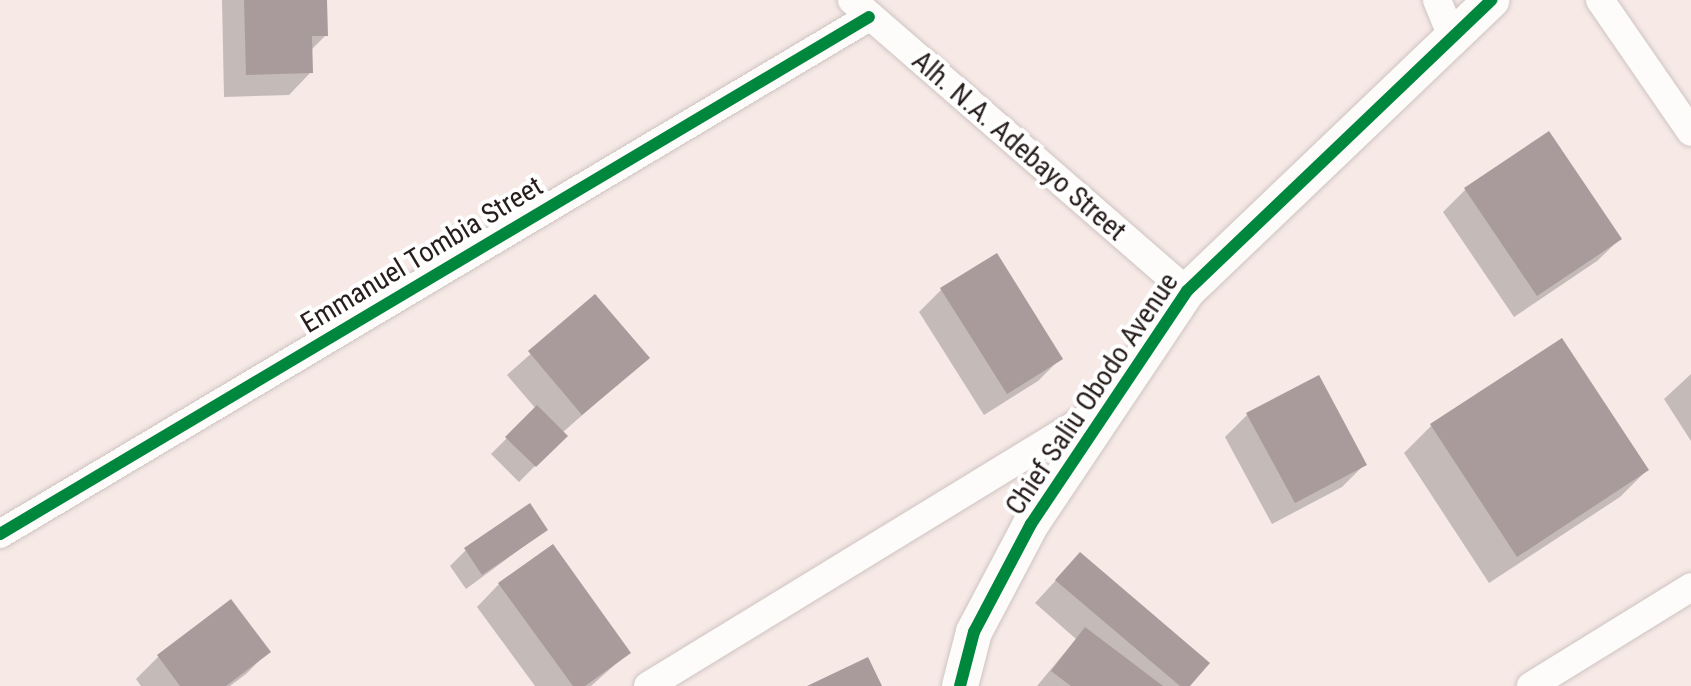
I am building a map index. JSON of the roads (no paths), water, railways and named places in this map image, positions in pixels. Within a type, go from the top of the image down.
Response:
[{"type":"street","points":[[1437,0],[1454,41]]},
{"type":"street","name":"Chief Saliu Obodo Avenue","points":[[960,686],[974,632],[1031,524],[1187,291],[1454,41],[1491,0]]},
{"type":"street","points":[[1600,0],[1691,132]]},
{"type":"street","name":"Alh. N.A. Adebayo Street","points":[[861,9],[1187,291]]},
{"type":"street","name":"Emmanuel Tombia Street","points":[[0,534],[861,9]]},
{"type":"street","points":[[648,686],[1113,402]]},
{"type":"street","points":[[1531,686],[1691,587]]}]
